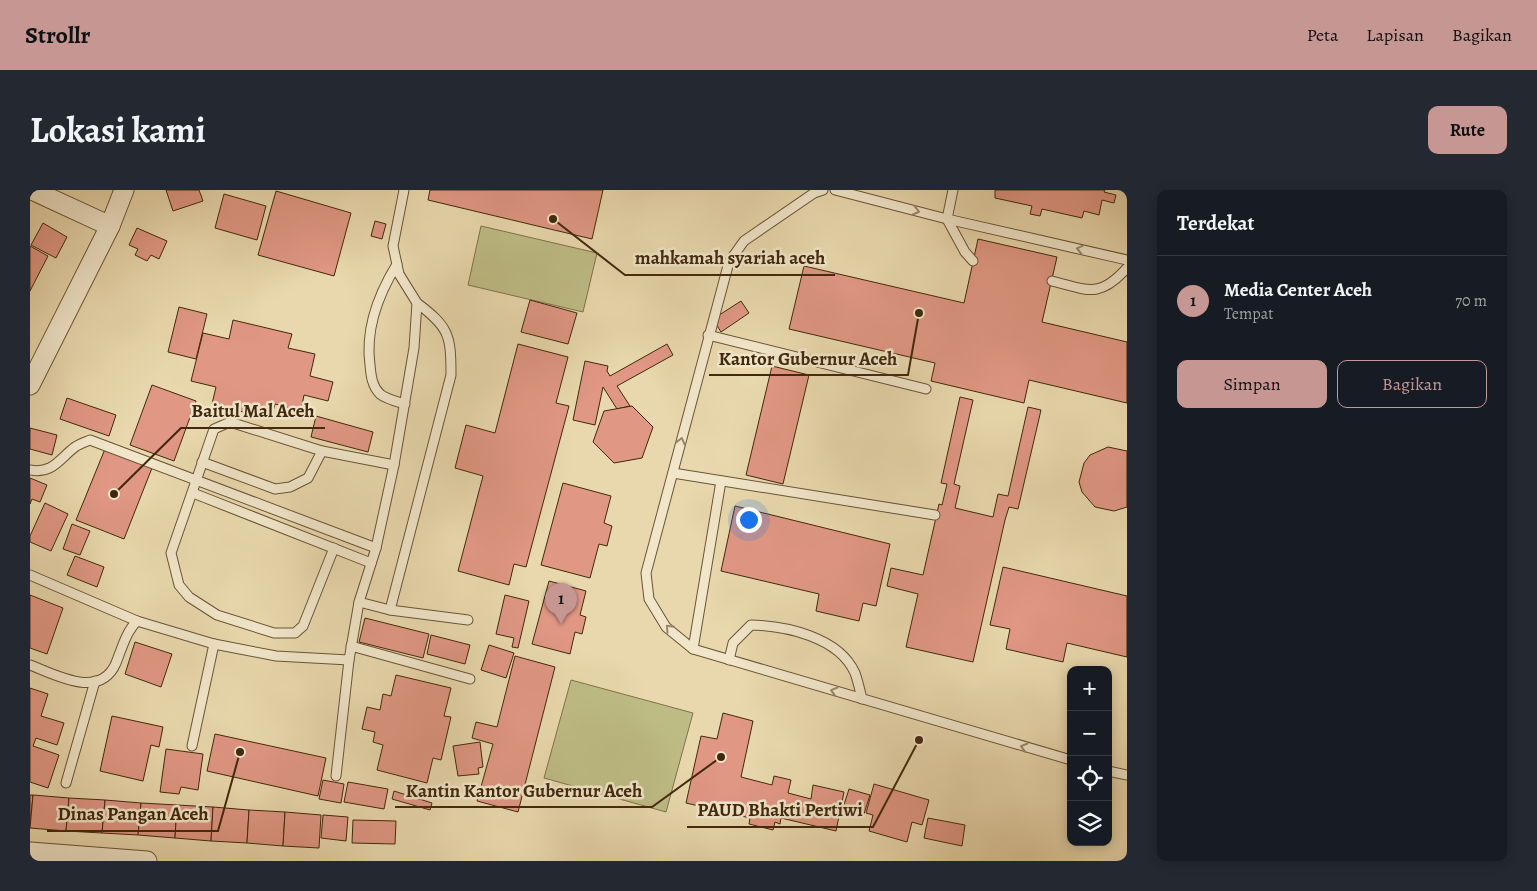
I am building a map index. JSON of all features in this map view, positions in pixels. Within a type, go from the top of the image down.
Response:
[{"type":"street","points":[[32,190],[110,226]]},
{"type":"street","points":[[30,385],[110,226],[124,190]]},
{"type":"street","points":[[30,852],[147,861]]},
{"type":"lane","points":[[390,610],[451,375],[451,343],[443,325],[417,302],[399,274],[392,246],[404,190]]},
{"type":"lane","points":[[824,190],[814,193],[744,241],[729,262],[646,574],[649,599],[666,628],[693,649],[1067,759]]},
{"type":"lane","points":[[835,190],[947,219],[1127,260]]},
{"type":"lane","points":[[954,190],[947,219],[965,252],[973,261]]},
{"type":"lane","points":[[397,264],[384,284],[375,311],[368,338],[369,357],[372,382],[381,395],[405,404]]},
{"type":"lane","points":[[1052,281],[1089,291],[1100,290],[1114,283],[1127,268]]},
{"type":"lane","points":[[336,776],[351,646],[359,602],[376,548],[394,465],[414,348],[417,302]]},
{"type":"lane","points":[[708,336],[926,389]]},
{"type":"lane","points":[[334,548],[303,626],[296,633],[274,633],[217,615],[189,597],[179,585],[171,553],[214,429],[230,422],[322,451],[394,465]]},
{"type":"lane","points":[[30,470],[39,472],[55,467],[76,446],[90,440],[376,548]]},
{"type":"lane","points":[[202,462],[274,488],[290,487],[308,478],[322,451]]},
{"type":"lane","points":[[672,473],[935,515]]},
{"type":"lane","points":[[693,649],[721,480]]},
{"type":"lane","points":[[193,493],[371,563]]},
{"type":"lane","points":[[30,575],[137,621],[214,644],[276,656],[349,660]]},
{"type":"lane","points":[[359,602],[390,610],[468,620]]},
{"type":"lane","points":[[30,664],[79,683],[95,682],[111,673],[130,629],[137,621]]},
{"type":"lane","points":[[729,660],[733,643],[751,625],[770,625],[807,635],[833,648],[846,660],[854,672],[862,699]]},
{"type":"lane","points":[[192,746],[214,644]]},
{"type":"lane","points":[[351,646],[470,679]]},
{"type":"lane","points":[[66,783],[95,682]]},
{"type":"lane","points":[[1112,772],[1127,775]]},
{"type":"shaded area","points":[[481,226],[597,253],[583,312],[468,285]]},
{"type":"shaded area","points":[[571,680],[693,713],[666,812],[544,778]]},
{"type":"building","points":[[166,190],[199,190],[203,201],[173,211]]},
{"type":"building","points":[[430,190],[603,190],[592,239],[428,200]]},
{"type":"building","points":[[995,190],[1105,190],[1104,192],[1116,195],[1114,203],[1102,200],[1099,215],[1084,211],[1082,218],[1042,209],[1040,216],[1030,214],[1032,206],[995,198]]},
{"type":"building","points":[[276,191],[351,213],[334,276],[258,255]]},
{"type":"building","points":[[224,194],[266,206],[257,240],[215,228]]},
{"type":"building","points":[[375,221],[386,224],[382,239],[371,236]]},
{"type":"building","points":[[43,223],[67,237],[56,258],[31,245]]},
{"type":"building","points":[[137,228],[167,241],[159,259],[151,255],[147,261],[135,255],[138,249],[129,245]]},
{"type":"building","points":[[978,239],[1057,257],[1042,322],[1127,342],[1127,403],[1029,380],[1024,403],[931,381],[935,363],[789,329],[804,266],[964,303]]},
{"type":"building","points":[[30,246],[48,256],[30,291]]},
{"type":"building","points":[[530,300],[577,313],[568,344],[521,332]]},
{"type":"building","points":[[741,301],[749,313],[721,332],[713,319]]},
{"type":"building","points":[[179,307],[207,314],[196,359],[168,352]]},
{"type":"building","points":[[233,320],[292,334],[288,348],[315,354],[310,376],[333,382],[328,401],[304,395],[301,411],[275,404],[271,419],[212,404],[216,387],[191,381],[203,333],[229,339]]},
{"type":"building","points":[[518,344],[568,357],[556,403],[569,406],[526,567],[514,564],[509,585],[458,571],[483,476],[455,468],[466,425],[495,433]]},
{"type":"building","points":[[667,344],[673,355],[617,386],[630,406],[617,409],[603,387],[595,425],[573,420],[585,361],[608,366],[607,371],[610,376]]},
{"type":"building","points":[[772,366],[809,375],[783,484],[746,475]]},
{"type":"building","points":[[152,385],[196,401],[174,461],[130,445]]},
{"type":"building","points":[[960,397],[973,400],[954,484],[960,486],[955,508],[993,517],[998,494],[1008,496],[1028,407],[1041,410],[1018,509],[1009,507],[1005,520],[973,662],[906,647],[918,594],[887,586],[891,568],[923,575],[939,504],[942,505],[947,484],[941,483]]},
{"type":"building","points":[[67,398],[116,415],[109,436],[60,419]]},
{"type":"building","points":[[632,406],[653,427],[642,458],[614,463],[593,442],[604,411]]},
{"type":"building","points":[[316,416],[373,432],[368,452],[311,437]]},
{"type":"building","points":[[30,428],[57,435],[52,455],[30,449]]},
{"type":"building","points":[[1108,447],[1127,451],[1127,507],[1114,511],[1095,507],[1082,492],[1079,482],[1084,463],[1090,455]]},
{"type":"building","points":[[105,449],[152,468],[124,539],[76,520]]},
{"type":"building","points":[[30,478],[47,485],[40,502],[32,499],[30,504]]},
{"type":"building","points":[[563,483],[611,496],[604,523],[612,526],[607,546],[599,544],[590,578],[541,565]]},
{"type":"building","points":[[45,503],[68,514],[51,551],[30,542],[30,536]]},
{"type":"building","points":[[735,506],[890,544],[876,606],[863,603],[859,621],[816,611],[819,594],[721,571]]},
{"type":"building","points":[[72,524],[90,531],[80,555],[63,549]]},
{"type":"building","points":[[75,556],[104,567],[97,587],[67,575]]},
{"type":"building","points":[[1003,567],[1127,596],[1127,657],[1067,643],[1063,662],[1006,649],[1010,629],[990,625]]},
{"type":"building","points":[[549,581],[586,591],[580,615],[586,617],[582,634],[575,632],[570,654],[532,644]]},
{"type":"building","points":[[30,595],[63,608],[47,654],[30,648]]},
{"type":"building","points":[[505,595],[529,601],[518,648],[512,647],[514,638],[496,634]]},
{"type":"building","points":[[365,618],[429,634],[423,658],[359,642]]},
{"type":"building","points":[[431,635],[470,645],[465,664],[427,654]]},
{"type":"building","points":[[135,642],[172,654],[161,687],[125,674]]},
{"type":"building","points":[[489,645],[514,653],[506,678],[481,670]]},
{"type":"building","points":[[515,656],[555,667],[518,812],[477,801],[493,744],[472,738],[476,722],[497,727]]},
{"type":"building","points":[[396,675],[451,688],[444,716],[451,717],[441,760],[433,758],[427,783],[377,770],[383,745],[373,742],[375,732],[362,729],[367,707],[380,710],[383,694],[391,696]]},
{"type":"building","points":[[30,688],[48,694],[41,716],[64,723],[57,745],[36,738],[33,746],[59,755],[48,788],[30,782]]},
{"type":"building","points":[[723,713],[753,721],[741,777],[772,785],[774,776],[791,780],[788,793],[811,799],[813,785],[844,792],[836,831],[781,818],[780,824],[775,822],[773,830],[749,824],[750,818],[686,803],[701,736],[717,739]]},
{"type":"building","points":[[112,716],[163,727],[159,747],[151,745],[143,781],[100,771]]},
{"type":"building","points":[[215,734],[326,758],[318,796],[207,771]]},
{"type":"building","points":[[480,742],[483,767],[478,768],[479,774],[458,776],[453,746]]},
{"type":"building","points":[[166,749],[203,754],[198,790],[181,787],[179,794],[160,792]]},
{"type":"building","points":[[323,780],[344,784],[341,803],[319,799]]},
{"type":"building","points":[[348,782],[388,789],[384,809],[344,802]]},
{"type":"building","points":[[874,784],[929,800],[922,825],[912,822],[907,842],[869,831],[873,815],[866,813]]},
{"type":"building","points":[[849,789],[870,795],[863,817],[842,811]]},
{"type":"building","points":[[394,791],[432,803],[430,810],[392,799]]},
{"type":"building","points":[[30,795],[33,795],[30,828]]},
{"type":"building","points":[[33,795],[69,798],[66,831],[30,828]]},
{"type":"building","points":[[69,798],[105,800],[102,833],[66,831]]},
{"type":"building","points":[[105,800],[141,803],[138,835],[102,833]]},
{"type":"building","points":[[141,803],[177,805],[175,838],[138,835]]},
{"type":"building","points":[[177,805],[213,807],[211,841],[175,838]]},
{"type":"building","points":[[213,807],[249,810],[247,843],[211,841]]},
{"type":"building","points":[[249,810],[285,812],[283,846],[247,843]]},
{"type":"building","points":[[285,812],[321,815],[319,848],[283,846]]},
{"type":"building","points":[[323,815],[348,817],[346,841],[321,838]]},
{"type":"building","points":[[928,818],[965,825],[962,846],[924,838]]},
{"type":"building","points":[[353,820],[396,821],[395,844],[352,843]]},
{"type":"place","name":"mahkamah syariah aceh","points":[[553,219]]},
{"type":"place","name":"Kantor Gubernur Aceh","points":[[919,313]]},
{"type":"place","name":"Baitul Mal Aceh","points":[[114,494]]},
{"type":"place","name":"Media Center Aceh","points":[[561,624]]},
{"type":"place","name":"PAUD Bhakti Pertiwi","points":[[919,740]]},
{"type":"place","name":"Dinas Pangan Aceh","points":[[240,752]]},
{"type":"place","name":"Kantin Kantor Gubernur Aceh","points":[[721,757]]}]
